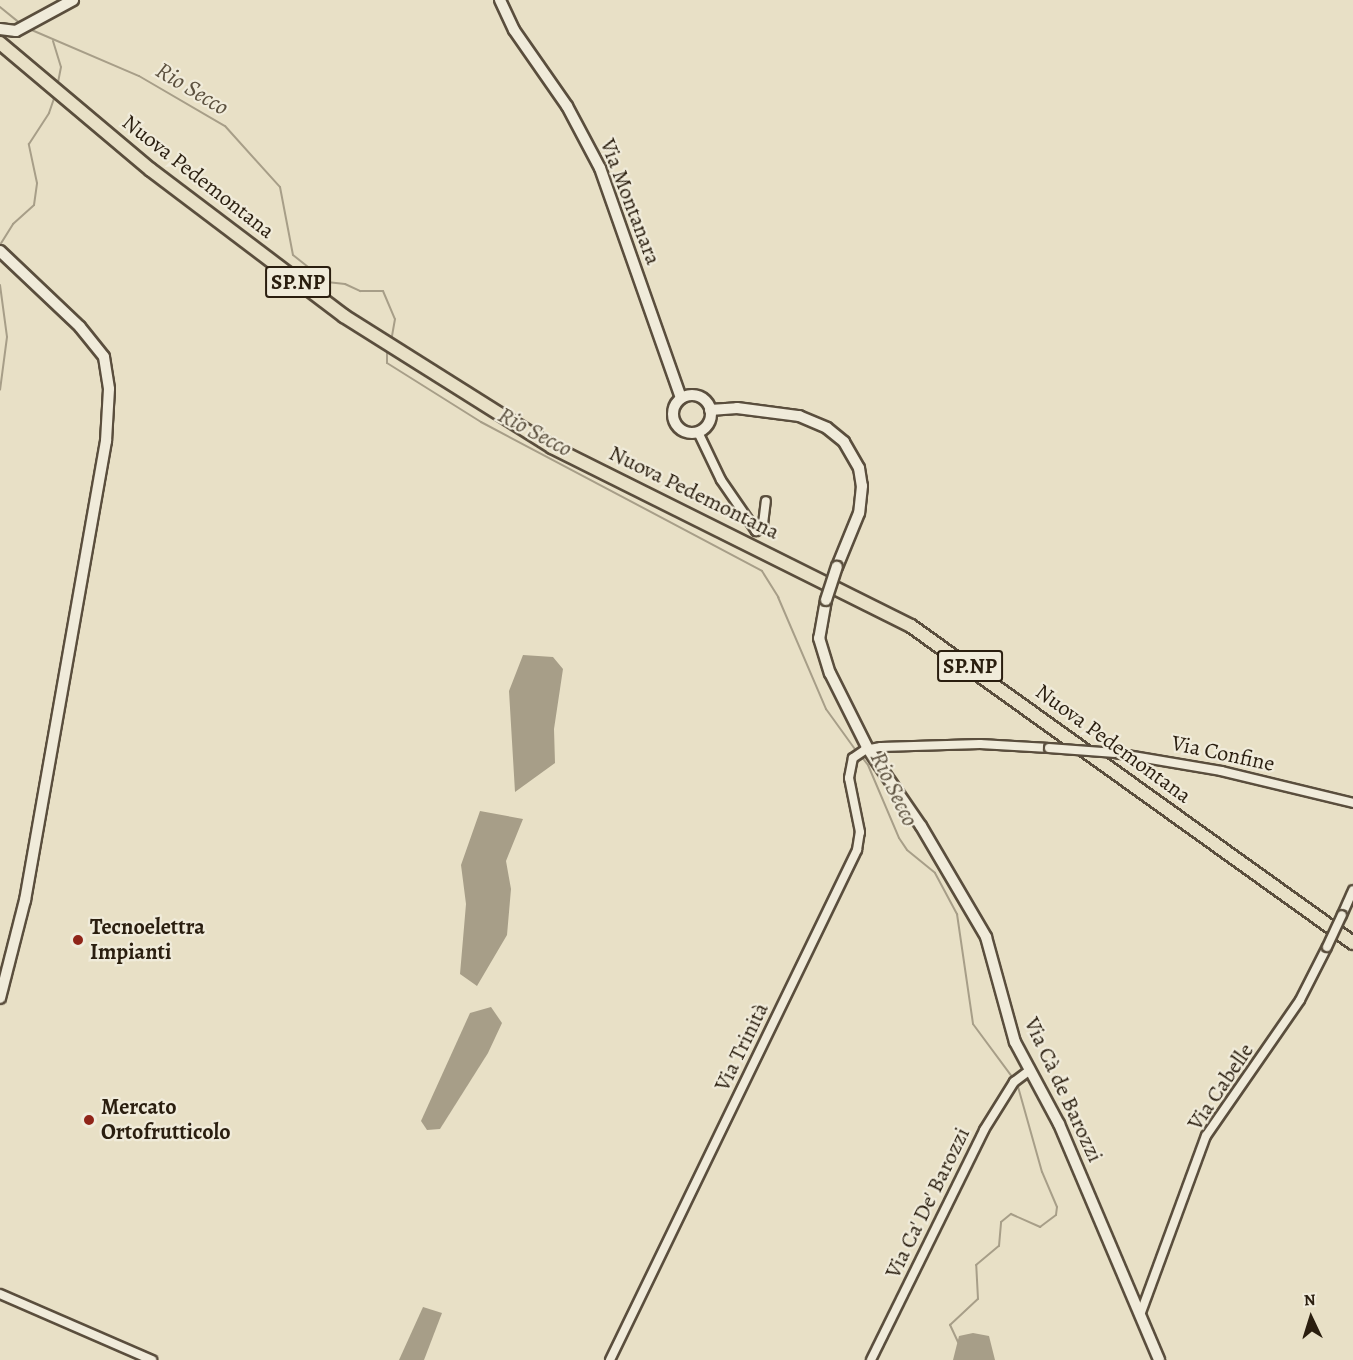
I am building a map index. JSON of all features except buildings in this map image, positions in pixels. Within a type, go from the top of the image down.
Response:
[{"type":"main road","name":"Nuova Pedemontana","points":[[0,43],[151,170],[344,316],[446,384],[552,447],[911,626],[1353,943]]},
{"type":"street","points":[[0,29],[9,32],[22,28],[73,0]]},
{"type":"street","name":"Via Montanara","points":[[500,0],[514,30],[567,106],[600,168],[681,398]]},
{"type":"street","points":[[0,998],[25,900],[83,558],[106,441],[110,389],[104,357],[80,327],[1,252]]},
{"type":"street","points":[[699,397],[710,410],[708,424],[698,432],[680,430],[673,420],[674,408],[681,398],[699,397]]},
{"type":"street","points":[[710,410],[737,408],[799,416],[827,428],[844,442],[859,468],[861,493],[859,513],[837,567],[820,625],[822,652],[867,750]]},
{"type":"street","points":[[698,432],[721,480],[756,531],[763,524],[766,501]]},
{"type":"street","name":"Via Confine","points":[[867,750],[980,744],[1115,753],[1221,771],[1353,803]]},
{"type":"street","name":"Via Trinità","points":[[610,1360],[857,850],[860,832],[849,778],[855,757],[867,750]]},
{"type":"street","name":"Via Cà de Barozzi","points":[[867,750],[951,874],[986,937],[1015,1042],[1059,1124],[1159,1360]]},
{"type":"street","name":"Via Cabelle","points":[[1140,1315],[1206,1136],[1300,1000],[1353,890]]},
{"type":"street","name":"Via Ca' De' Barozzi","points":[[871,1360],[984,1131],[1017,1081],[1030,1070]]},
{"type":"street","points":[[0,1294],[152,1360]]},
{"type":"shaded area","points":[[523,655],[553,657],[563,669],[554,729],[555,763],[515,792],[509,691]]},
{"type":"shaded area","points":[[480,811],[523,819],[506,861],[511,889],[507,935],[477,986],[460,974],[466,904],[461,865]]},
{"type":"shaded area","points":[[491,1007],[502,1023],[488,1053],[440,1129],[427,1130],[421,1121],[470,1013]]},
{"type":"shaded area","points":[[423,1307],[442,1313],[424,1360],[399,1360]]},
{"type":"shaded area","points":[[973,1333],[989,1336],[995,1360],[953,1360],[959,1336]]},
{"type":"waterway","name":"Rio Secco","points":[[0,7],[20,23]]},
{"type":"waterway","name":"Rio Secco","points":[[27,28],[139,76],[225,126],[280,187],[293,255],[327,282],[345,284],[360,291],[383,291],[395,319],[391,341]]},
{"type":"waterway","points":[[53,41],[61,67],[57,87]]},
{"type":"waterway","points":[[0,245],[13,224],[34,205],[37,183],[29,144],[49,113],[55,96]]},
{"type":"waterway","points":[[0,285],[7,337],[0,390]]},
{"type":"waterway","name":"Rio Secco","points":[[387,352],[387,363],[481,422],[762,571],[778,597],[826,709],[857,752]]},
{"type":"waterway","name":"Rio Secco","points":[[861,756],[868,765],[899,838],[907,850],[935,873],[957,914],[973,1024],[1013,1078]]},
{"type":"waterway","name":"Rio Secco","points":[[958,1342],[950,1325],[978,1299],[976,1265],[999,1246],[1001,1222],[1011,1214],[1040,1227],[1056,1215],[1057,1207],[1042,1172],[1017,1083]]},
{"type":"place","name":"Tecnoelettra Impianti","points":[[78,940]]},
{"type":"place","name":"Mercato Ortofrutticolo","points":[[89,1120]]}]
